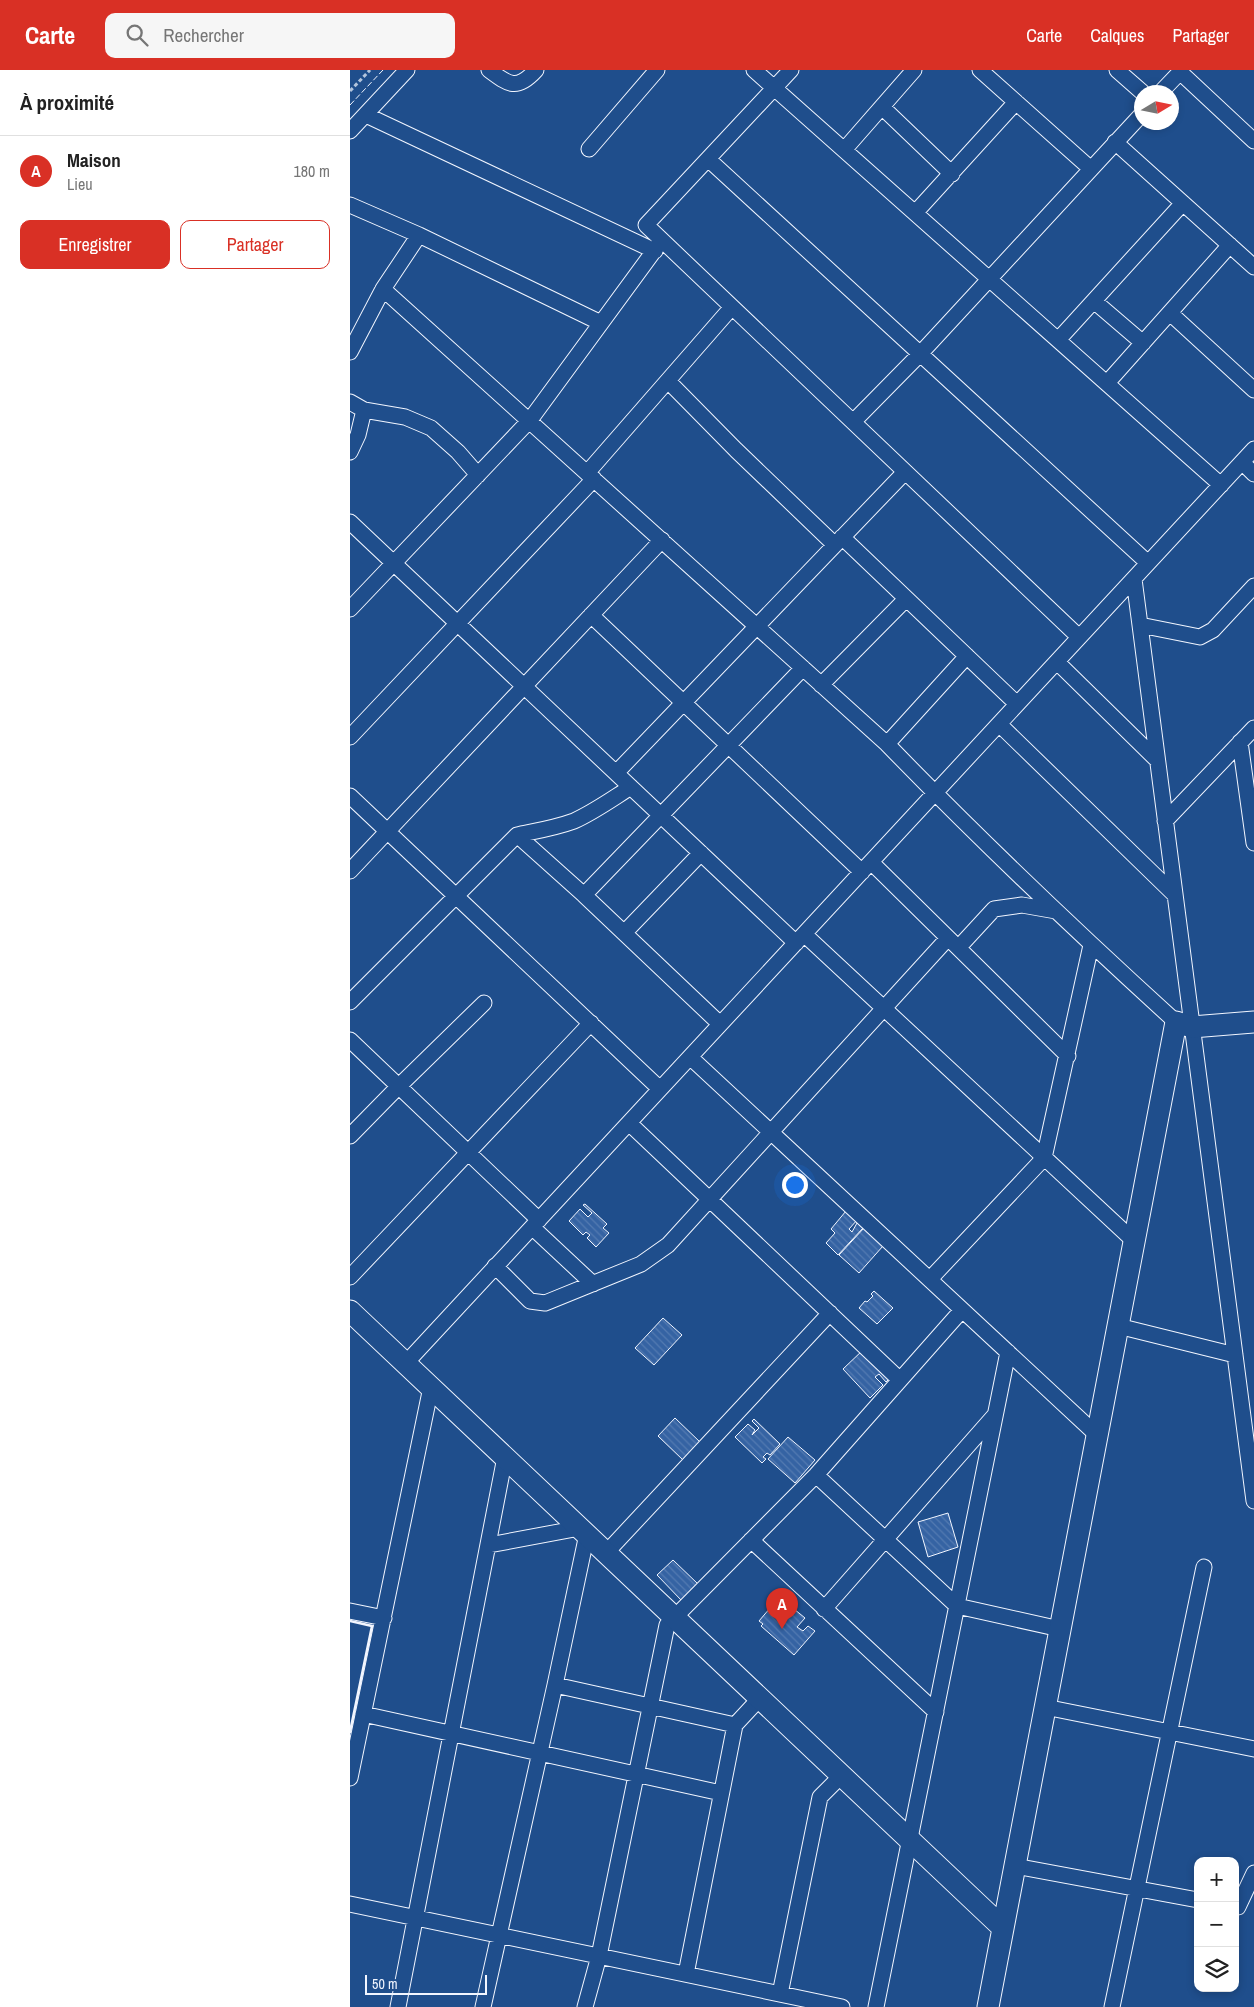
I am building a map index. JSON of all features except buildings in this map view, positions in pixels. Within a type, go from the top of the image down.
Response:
[{"type":"street","points":[[350,131],[407,70]]},
{"type":"street","points":[[489,70],[504,81],[519,84],[536,70]]},
{"type":"street","points":[[589,149],[657,70]]},
{"type":"street","points":[[754,70],[1221,485]]},
{"type":"street","points":[[658,246],[646,225],[791,70]]},
{"type":"street","points":[[844,150],[914,70]]},
{"type":"street","points":[[980,70],[1090,169]]},
{"type":"street","points":[[1117,70],[1134,85]]},
{"type":"street","points":[[1168,85],[1181,71],[1254,141]]},
{"type":"street","points":[[915,213],[1016,102]]},
{"type":"street","points":[[882,107],[952,174]]},
{"type":"street","points":[[366,115],[658,246],[732,307],[1079,637]]},
{"type":"street","points":[[854,422],[920,354],[988,278],[1134,122]]},
{"type":"street","points":[[1115,142],[1254,267]]},
{"type":"street","points":[[708,159],[1148,564]]},
{"type":"street","points":[[1058,340],[1183,203]]},
{"type":"street","points":[[350,205],[418,235],[601,323]]},
{"type":"street","points":[[350,352],[384,288],[418,235]]},
{"type":"street","points":[[1107,383],[1230,245]]},
{"type":"street","points":[[350,609],[530,420],[658,246]]},
{"type":"street","points":[[384,288],[886,744],[1091,945],[1184,1024],[1254,1022]]},
{"type":"street","points":[[1094,301],[1143,343]]},
{"type":"street","points":[[350,737],[591,476],[668,381],[732,307]]},
{"type":"street","points":[[1170,313],[1254,390]]},
{"type":"street","points":[[668,381],[736,450],[906,599],[1017,704]]},
{"type":"street","points":[[350,402],[364,410],[405,416],[431,428],[458,452],[478,474]]},
{"type":"street","points":[[350,452],[358,435],[364,410]]},
{"type":"street","points":[[406,1363],[1254,449]]},
{"type":"street","points":[[1242,462],[1254,474]]},
{"type":"street","points":[[616,774],[905,472]]},
{"type":"street","points":[[350,522],[701,853],[800,939],[884,1008],[1134,1242]]},
{"type":"street","points":[[350,871],[662,540]]},
{"type":"street","points":[[1134,579],[1175,895],[1184,1024],[1235,1355],[1254,1501]]},
{"type":"street","points":[[1140,625],[1200,637],[1213,630],[1254,586]]},
{"type":"street","points":[[821,685],[906,599]]},
{"type":"street","points":[[591,615],[728,745],[954,942],[1068,1056]]},
{"type":"street","points":[[886,744],[967,656]]},
{"type":"street","points":[[1057,662],[1157,760]]},
{"type":"street","points":[[584,895],[803,668]]},
{"type":"street","points":[[999,724],[1175,895]]},
{"type":"street","points":[[1165,820],[1254,728]]},
{"type":"street","points":[[1240,742],[1254,843]]},
{"type":"street","points":[[350,1002],[517,835],[573,821],[631,787]]},
{"type":"street","points":[[350,796],[660,1089]]},
{"type":"street","points":[[517,835],[584,895],[720,1024]]},
{"type":"street","points":[[624,933],[701,853]]},
{"type":"street","points":[[496,1266],[530,1301],[545,1303],[641,1264],[668,1245],[884,1008],[954,942],[994,909],[1022,905],[1056,911]]},
{"type":"street","points":[[930,1279],[1044,1158],[1091,945]]},
{"type":"street","points":[[350,1136],[398,1086],[484,1003]]},
{"type":"street","points":[[350,1277],[590,1024]]},
{"type":"street","points":[[988,2007],[1134,1242],[1184,1024]]},
{"type":"street","points":[[350,1040],[468,1152],[593,1284]]},
{"type":"street","points":[[690,1057],[1097,1435]]},
{"type":"street","points":[[629,1123],[900,1380]]},
{"type":"street","points":[[585,2007],[600,1956],[667,1625],[816,1475],[962,1310]]},
{"type":"street","points":[[350,1312],[1004,1928]]},
{"type":"street","points":[[606,1553],[830,1313]]},
{"type":"street","points":[[1118,1326],[1235,1355]]},
{"type":"street","points":[[876,2007],[1008,1352]]},
{"type":"street","points":[[350,1778],[431,1387]]},
{"type":"street","points":[[824,1609],[995,1415]]},
{"type":"street","points":[[398,2007],[417,1918],[505,1457]]},
{"type":"street","points":[[816,1475],[957,1606],[1060,1629]]},
{"type":"street","points":[[489,1545],[583,1531]]},
{"type":"street","points":[[483,2007],[555,1685],[583,1531]]},
{"type":"street","points":[[751,1540],[936,1712]]},
{"type":"street","points":[[1112,2007],[1204,1567]]},
{"type":"street","points":[[350,1611],[384,1618]]},
{"type":"street","points":[[555,1685],[734,1725]]},
{"type":"street","points":[[686,1974],[734,1725],[760,1698]]},
{"type":"street","points":[[1045,1707],[1254,1749]]},
{"type":"street","points":[[364,1714],[721,1793]]},
{"type":"street","points":[[780,1994],[820,1797],[842,1775]]},
{"type":"street","points":[[1015,1866],[1194,1899]]},
{"type":"street","points":[[1239,1905],[1254,1873]]},
{"type":"street","points":[[350,1904],[842,2007]]},
{"type":"path","points":[[350,91],[370,70]]},
{"type":"fence","points":[[350,105],[383,70]]},
{"type":"wall","points":[[350,1621],[372,1626],[350,1732]]},
{"type":"place","name":"Maison","points":[[782,1629]]}]
